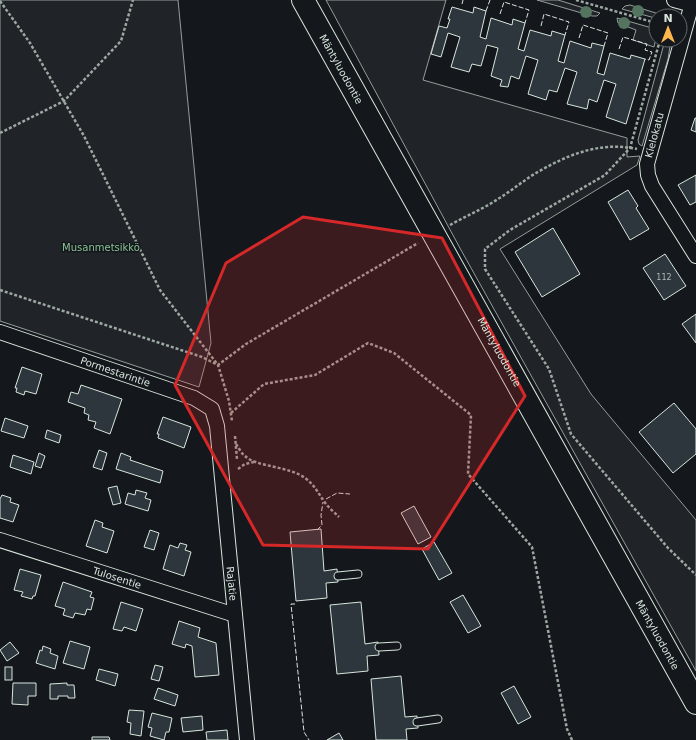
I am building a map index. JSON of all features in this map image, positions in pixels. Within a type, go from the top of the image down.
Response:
[{"type":"highway","name":"Mäntyluodontie","points":[[303,0],[696,703]]},
{"type":"street","points":[[674,0],[694,4]]},
{"type":"street","name":"Kielokatu","points":[[694,4],[646,164],[652,186],[696,256]]},
{"type":"street","name":"Pormestarintie","points":[[0,332],[194,398],[212,409],[217,426]]},
{"type":"street","name":"Rajatie","points":[[217,426],[247,740]]},
{"type":"street","name":"Tulosentie","points":[[0,540],[235,615]]},
{"type":"lane","points":[[338,576],[358,574]]},
{"type":"lane","points":[[379,647],[397,646]]},
{"type":"lane","points":[[417,722],[438,719]]},
{"type":"path","points":[[0,133],[64,101],[121,41],[133,0]]},
{"type":"path","points":[[576,0],[648,22]]},
{"type":"path","points":[[0,1],[30,43],[84,136],[160,290],[218,366],[229,401],[233,428]]},
{"type":"path","points":[[658,48],[630,148],[605,175],[510,230],[486,249],[486,269],[549,369],[571,434],[668,548],[696,574]]},
{"type":"path","points":[[446,227],[498,199],[536,173],[575,153],[602,147],[618,146],[649,152]]},
{"type":"path","points":[[218,366],[246,344],[422,240]]},
{"type":"path","points":[[0,290],[202,357],[218,366]]},
{"type":"path","points":[[231,413],[264,384],[315,375],[368,343],[394,354],[471,415],[468,474],[532,547],[567,729],[572,740]]},
{"type":"path","points":[[234,436],[238,470],[245,464],[255,462]]},
{"type":"path","points":[[236,444],[245,457],[255,462],[283,468],[306,479],[314,487],[326,504],[339,517]]},
{"type":"highlighted area","points":[[303,217],[442,238],[525,396],[428,549],[263,545],[175,385],[226,263]]},
{"type":"green space","name":"Musanmetsikkö","points":[[0,0],[178,0],[211,343],[199,387],[0,321]]},
{"type":"green space","points":[[326,0],[446,0],[423,80],[627,138],[627,157],[640,156],[637,165],[500,249],[591,394],[696,520],[696,671],[461,250]]},
{"type":"green space","points":[[537,0],[558,0],[600,13],[597,16],[592,16]]},
{"type":"green space","points":[[630,5],[648,11],[648,16],[622,9],[625,6]]},
{"type":"green space","points":[[617,18],[648,27],[648,45],[633,40],[636,30],[618,23]]},
{"type":"green space","points":[[663,48],[670,48],[668,59],[642,146],[639,144],[638,140]]},
{"type":"building","points":[[452,7],[473,13],[474,7],[486,11],[480,37],[486,39],[491,18],[512,25],[513,19],[525,23],[518,49],[524,51],[530,30],[551,36],[552,31],[565,35],[558,61],[564,63],[570,41],[591,48],[592,43],[604,46],[597,73],[604,75],[610,53],[630,59],[631,55],[645,59],[626,124],[606,117],[616,84],[604,80],[597,102],[589,99],[587,109],[567,104],[577,72],[565,68],[557,92],[549,90],[546,100],[528,94],[538,60],[526,56],[519,79],[511,76],[508,87],[500,86],[502,80],[491,76],[498,48],[487,45],[481,66],[472,64],[469,72],[451,67],[460,37],[448,33],[441,57],[431,54],[439,26],[447,28]]},
{"type":"building","points":[[696,118],[696,132],[691,130]]},
{"type":"building","points":[[696,175],[696,202],[690,205],[678,185]]},
{"type":"building","points":[[628,190],[638,206],[636,208],[649,229],[630,240],[608,202]]},
{"type":"building","points":[[553,228],[580,274],[542,297],[515,252]]},
{"type":"building","points":[[665,254],[686,286],[664,300],[643,268]]},
{"type":"building","points":[[696,314],[696,343],[682,324]]},
{"type":"building","points":[[22,367],[42,374],[36,394],[25,391],[24,395],[16,392],[17,388],[15,388]]},
{"type":"building","points":[[81,385],[122,399],[110,434],[94,428],[96,422],[88,420],[89,415],[84,413],[85,408],[68,402],[71,392],[78,394]]},
{"type":"building","points":[[674,403],[696,429],[696,454],[673,473],[639,432]]},
{"type":"building","points":[[163,417],[191,427],[184,448],[158,438],[159,434],[157,434]]},
{"type":"building","points":[[5,418],[28,426],[24,438],[1,431]]},
{"type":"building","points":[[47,430],[61,435],[59,443],[45,438]]},
{"type":"building","points":[[99,450],[107,453],[102,470],[93,467]]},
{"type":"building","points":[[39,453],[45,456],[41,468],[35,466]]},
{"type":"building","points":[[121,453],[131,457],[130,460],[163,471],[160,483],[116,469]]},
{"type":"building","points":[[13,455],[34,462],[31,474],[10,467]]},
{"type":"building","points":[[117,486],[121,503],[113,505],[108,488]]},
{"type":"building","points":[[136,490],[147,493],[145,498],[151,500],[148,511],[125,504],[128,493],[135,495]]},
{"type":"building","points":[[2,495],[11,498],[10,502],[19,505],[13,522],[0,518],[0,499]]},
{"type":"building","points":[[414,506],[431,537],[418,544],[401,513]]},
{"type":"building","points":[[95,520],[103,523],[102,527],[114,531],[107,553],[86,546]]},
{"type":"building","points":[[321,529],[324,571],[337,569],[338,582],[326,583],[327,598],[296,601],[290,532]]},
{"type":"building","points":[[150,530],[159,533],[154,550],[144,547]]},
{"type":"building","points":[[434,542],[452,573],[439,580],[422,549]]},
{"type":"building","points":[[180,543],[187,545],[185,550],[191,552],[184,576],[163,569],[170,545],[178,548]]},
{"type":"building","points":[[20,569],[41,575],[35,596],[33,596],[32,599],[21,596],[23,592],[14,590]]},
{"type":"building","points":[[63,582],[92,592],[90,597],[94,598],[91,610],[87,609],[85,615],[75,613],[73,618],[63,615],[65,609],[55,606]]},
{"type":"building","points":[[463,595],[481,626],[468,633],[450,602]]},
{"type":"building","points":[[121,602],[143,609],[136,631],[124,627],[122,631],[113,629]]},
{"type":"building","points":[[361,602],[365,644],[378,642],[379,655],[367,656],[368,671],[337,674],[330,605]]},
{"type":"building","points":[[179,621],[200,628],[198,637],[216,643],[219,675],[195,677],[192,646],[186,644],[185,648],[172,644]]},
{"type":"building","points":[[70,641],[90,647],[84,669],[63,663]]},
{"type":"building","points":[[10,642],[19,653],[7,661],[0,650]]},
{"type":"building","points":[[43,646],[51,649],[50,653],[58,656],[55,669],[36,663],[40,650],[42,651]]},
{"type":"building","points":[[155,665],[163,667],[159,681],[151,679]]},
{"type":"building","points":[[5,667],[12,667],[12,680],[5,680]]},
{"type":"building","points":[[99,669],[118,674],[115,686],[96,680]]},
{"type":"building","points":[[401,676],[405,717],[417,716],[418,728],[406,729],[407,740],[376,740],[371,679]]},
{"type":"building","points":[[13,683],[36,683],[36,696],[28,696],[28,705],[12,704]]},
{"type":"building","points":[[67,683],[67,685],[74,685],[75,698],[58,696],[58,699],[50,699],[50,684]]},
{"type":"building","points":[[514,686],[531,717],[518,724],[501,693]]},
{"type":"building","points":[[158,688],[178,695],[175,706],[154,699]]},
{"type":"building","points":[[129,710],[144,711],[141,736],[130,734],[131,723],[127,722]]},
{"type":"building","points":[[152,713],[172,718],[169,732],[166,732],[164,740],[150,736],[152,728],[148,727]]},
{"type":"building","points":[[202,716],[203,730],[183,732],[181,718]]},
{"type":"building","points":[[227,730],[228,740],[207,740],[206,732]]},
{"type":"building","points":[[339,733],[343,740],[327,740]]},
{"type":"building","points":[[92,737],[109,737],[110,740],[92,740]]},
{"type":"fence","points":[[462,4],[463,0]]},
{"type":"fence","points":[[486,11],[490,0]]},
{"type":"fence","points":[[500,14],[504,2],[529,10],[525,23]]},
{"type":"fence","points":[[541,26],[544,14],[569,22],[565,35]]},
{"type":"fence","points":[[579,38],[583,25],[608,33],[604,46]]},
{"type":"fence","points":[[619,49],[623,37],[647,44],[645,50],[652,52],[649,60],[645,59]]},
{"type":"fence","points":[[326,499],[337,493],[350,494]]},
{"type":"fence","points":[[317,530],[322,525],[321,515],[323,502]]},
{"type":"fence","points":[[295,604],[291,604],[304,732],[309,740]]}]
